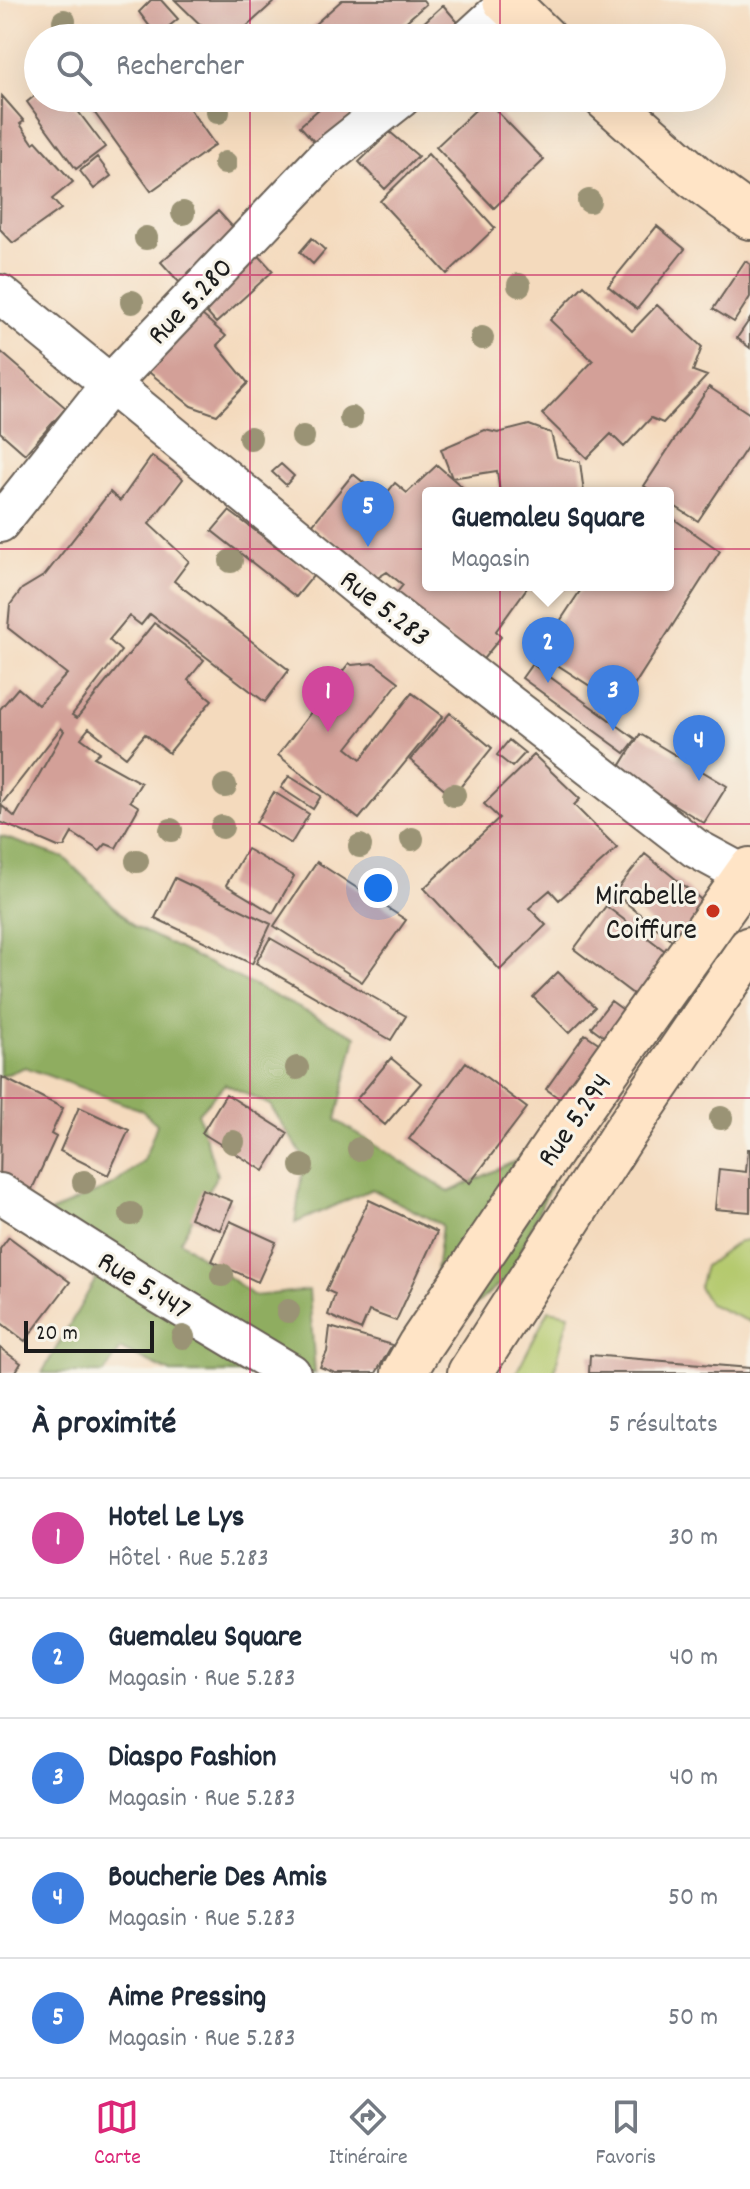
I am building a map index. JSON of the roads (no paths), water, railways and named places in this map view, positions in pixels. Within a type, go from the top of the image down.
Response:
[{"type":"main road","points":[[506,1],[530,24]]},
{"type":"main road","points":[[622,112],[694,176],[750,217]]},
{"type":"main road","name":"Rue 5.294","points":[[404,1373],[574,1117],[748,873]]},
{"type":"main road","name":"Rue 5.294","points":[[470,1373],[621,1138],[750,949]]},
{"type":"street","points":[[484,24],[506,1]]},
{"type":"street","name":"Rue 5.280","points":[[0,523],[111,383],[324,159],[383,112]]},
{"type":"street","name":"Rue 5.283","points":[[0,294],[339,571],[695,848],[748,873]]},
{"type":"street","name":"Rue 5.447","points":[[0,1193],[291,1373]]},
{"type":"place","name":"Aime Pressing","points":[[368,547]]},
{"type":"place","name":"Guemaleu Square","points":[[548,683]]},
{"type":"place","name":"Diaspo Fashion","points":[[613,731]]},
{"type":"place","name":"Hotel Le Lys","points":[[328,732]]},
{"type":"place","name":"Boucherie Des Amis","points":[[699,781]]},
{"type":"place","name":"Mirabelle Coiffure","points":[[713,911]]}]
